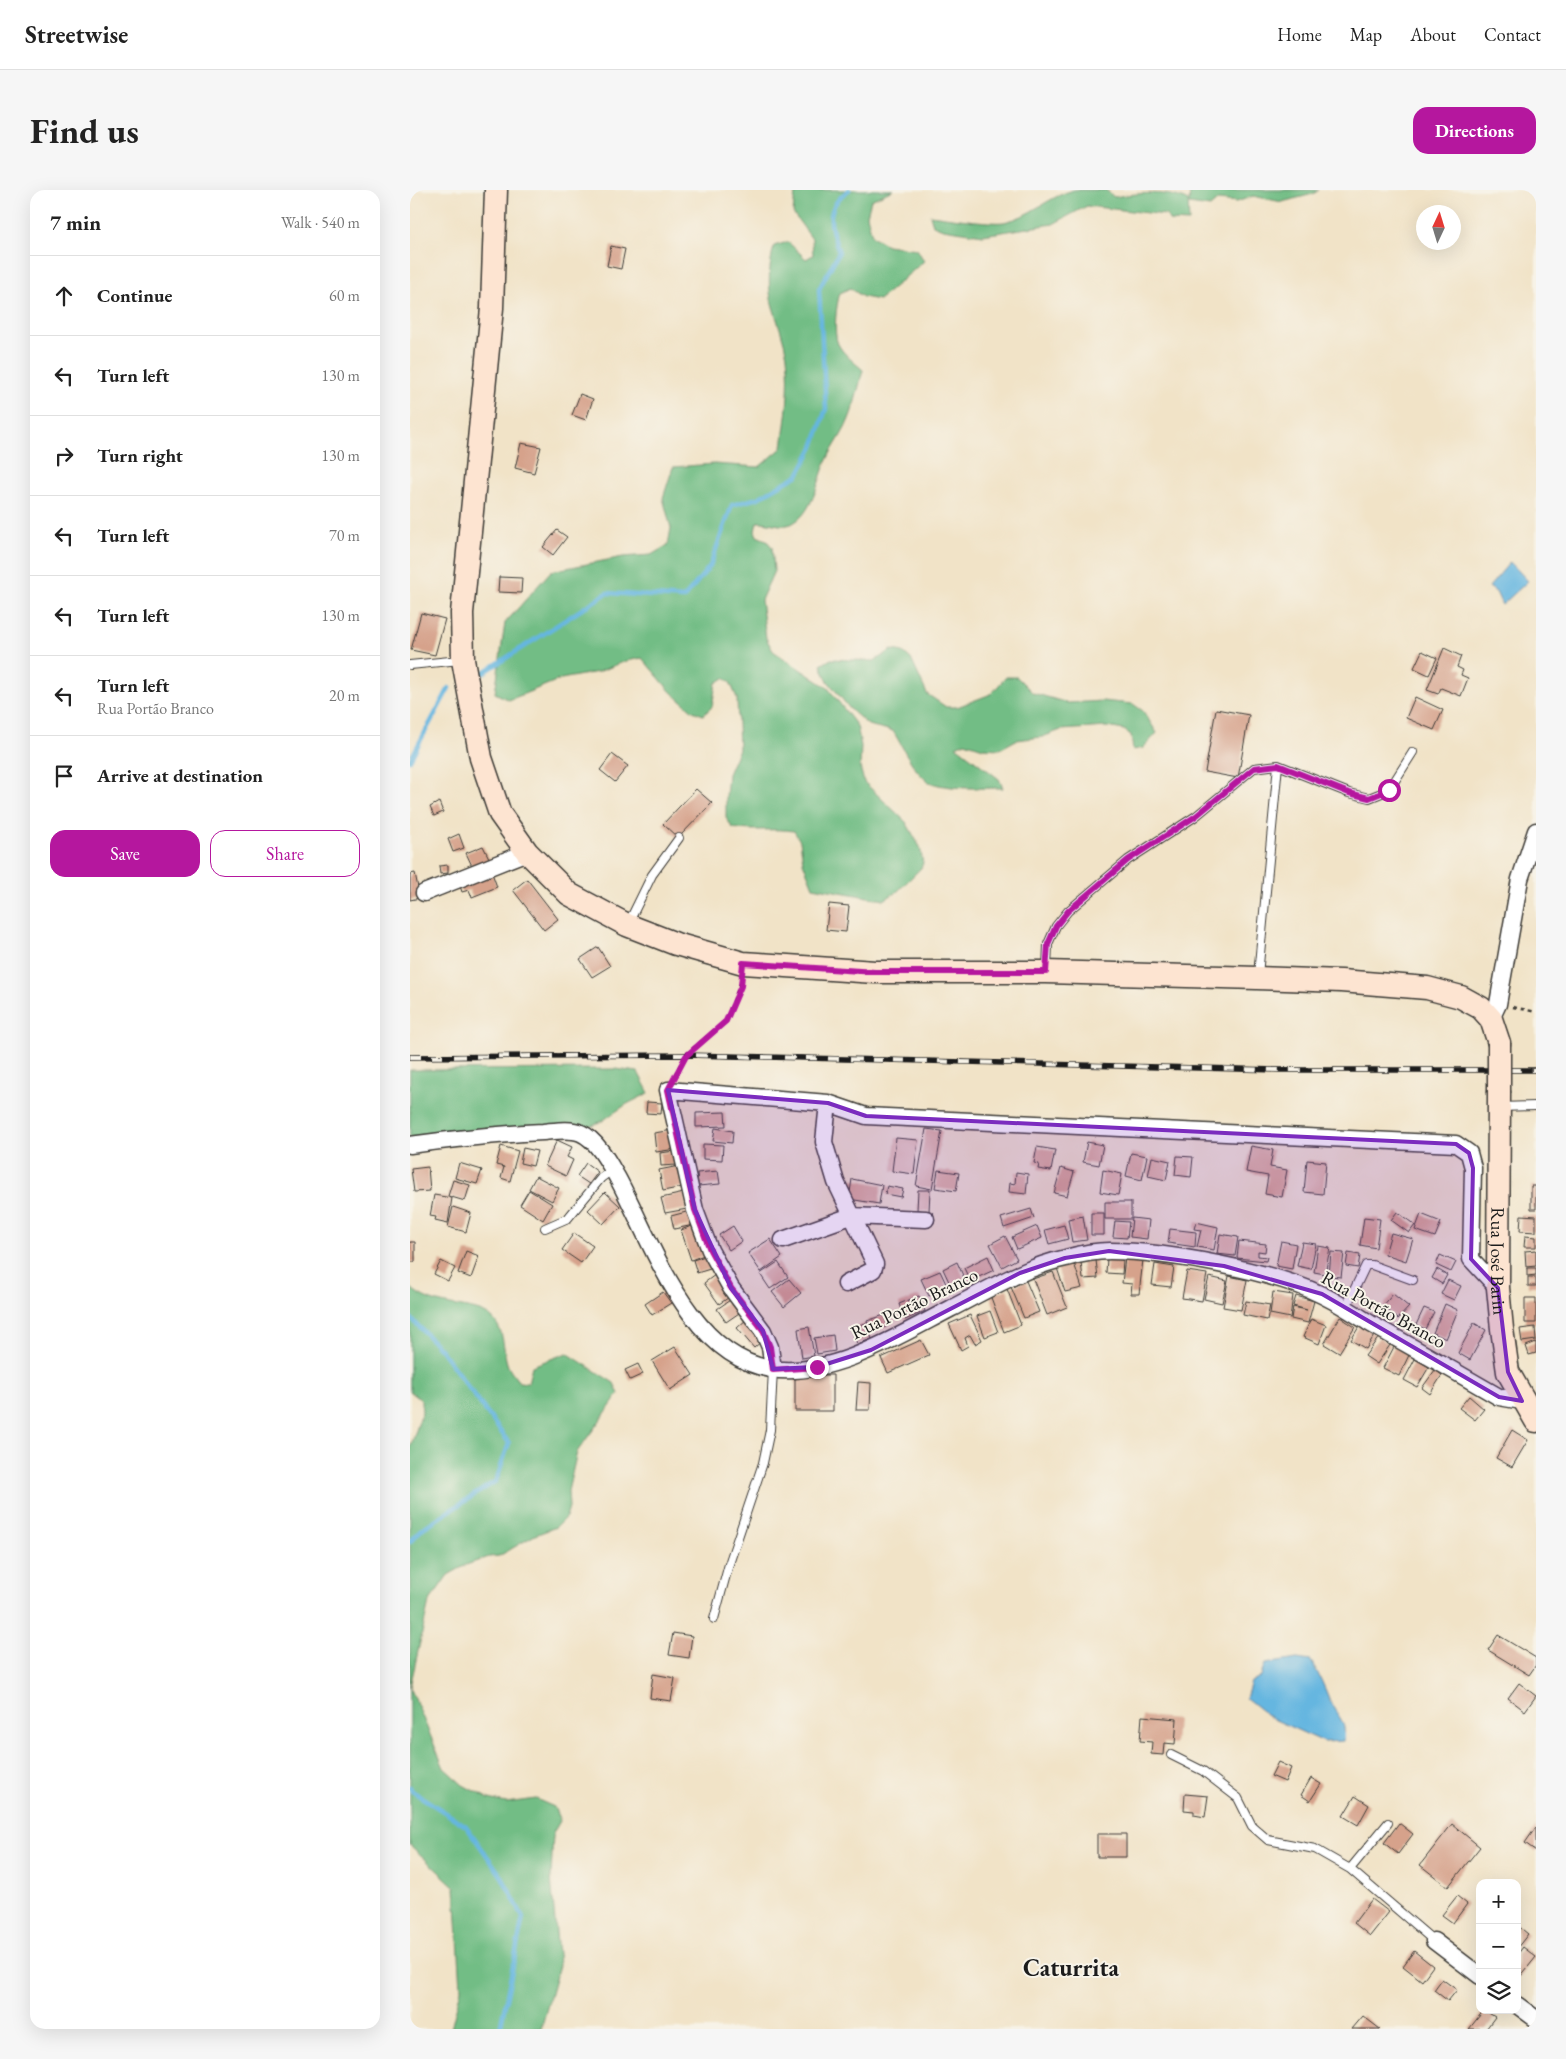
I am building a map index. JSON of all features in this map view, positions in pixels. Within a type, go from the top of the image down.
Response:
[{"type":"main road","points":[[496,190],[492,308],[462,612],[463,660],[481,758],[500,814],[527,852],[570,894],[627,925],[676,944],[743,963],[875,972],[1046,972],[1257,978],[1377,984],[1442,991],[1495,1012]]},
{"type":"main road","name":"Rua José Barin","points":[[1495,1012],[1499,1043],[1498,1288],[1508,1372],[1522,1401],[1536,1421]]},
{"type":"street","points":[[1495,1012],[1520,880],[1536,831]]},
{"type":"street","points":[[424,893],[527,852]]},
{"type":"street","points":[[773,1370],[770,1347],[763,1330],[731,1288],[710,1250],[695,1210],[668,1090],[828,1103],[866,1116],[1456,1144],[1469,1153],[1473,1168],[1471,1259],[1498,1288]]},
{"type":"street","points":[[828,1103],[824,1142],[836,1182],[875,1264],[873,1270],[846,1284]]},
{"type":"street","name":"Rua Portão Branco","points":[[410,1145],[498,1134],[565,1130],[583,1133],[601,1152],[612,1170],[668,1279],[692,1316],[718,1345],[752,1364],[773,1370],[817,1367],[871,1350],[1020,1273],[1065,1258],[1109,1251],[1168,1256],[1224,1266],[1281,1280],[1322,1294],[1345,1309],[1499,1396],[1522,1401]]},
{"type":"street","points":[[783,1240],[851,1216],[926,1219]]},
{"type":"street","points":[[1434,1941],[1476,1973]]},
{"type":"street","points":[[1521,2008],[1536,2020]]},
{"type":"lane","points":[[410,665],[463,660]]},
{"type":"lane","points":[[1046,972],[1048,944],[1056,926],[1068,911],[1128,860],[1196,816],[1254,768],[1278,765],[1349,793],[1369,798],[1389,790],[1413,752]]},
{"type":"lane","points":[[1257,978],[1278,765]]},
{"type":"lane","points":[[627,925],[652,875],[679,838]]},
{"type":"lane","points":[[1498,1100],[1536,1106]]},
{"type":"lane","points":[[545,1228],[568,1218],[601,1178],[612,1170]]},
{"type":"lane","points":[[1345,1309],[1366,1265],[1413,1280]]},
{"type":"lane","points":[[714,1619],[727,1572],[763,1463],[770,1430],[773,1370]]},
{"type":"lane","points":[[1171,1755],[1203,1771],[1238,1798],[1252,1826],[1268,1840],[1316,1850],[1350,1869],[1434,1941]]},
{"type":"lane","points":[[1350,1869],[1388,1823]]},
{"type":"path","points":[[668,1090],[686,1056],[726,1021],[741,986],[743,963]]},
{"type":"path","points":[[1495,1012],[1536,1012]]},
{"type":"highlighted area","points":[[668,1090],[828,1103],[866,1116],[1456,1144],[1469,1153],[1473,1168],[1471,1259],[1498,1288],[1508,1372],[1522,1401],[1499,1397],[1322,1294],[1224,1266],[1109,1251],[1065,1258],[1020,1273],[871,1350],[817,1367],[773,1369],[763,1331],[731,1288],[695,1210]]},
{"type":"green space","points":[[798,190],[893,190],[871,200],[867,215],[872,236],[887,245],[917,249],[924,261],[879,300],[863,297],[850,288],[840,293],[837,304],[836,339],[843,352],[863,370],[851,414],[828,458],[813,497],[804,513],[798,520],[787,525],[757,522],[755,531],[757,536],[766,540],[772,547],[774,571],[761,600],[766,638],[773,651],[828,688],[857,726],[861,746],[860,767],[864,782],[906,822],[920,847],[923,863],[921,868],[898,891],[884,900],[813,887],[803,862],[800,841],[794,831],[733,828],[726,818],[726,797],[728,774],[739,749],[737,698],[730,682],[724,678],[716,683],[712,707],[703,715],[693,711],[671,692],[642,658],[626,661],[598,672],[561,679],[509,700],[495,693],[505,623],[551,571],[623,557],[651,555],[668,545],[671,528],[663,498],[673,467],[714,464],[759,467],[782,448],[788,402],[788,368],[784,343],[771,300],[769,276],[774,246],[788,242],[806,259],[813,255],[812,239],[793,213],[795,193]]},
{"type":"green space","points":[[1074,190],[1106,190],[1114,197],[1152,193],[1172,195],[1188,201],[1189,222],[1170,221],[1166,215],[1087,206],[1053,224],[983,235],[943,229],[933,225],[930,215],[1004,222],[1022,216],[1056,197]]},
{"type":"green space","points":[[1190,190],[1319,190],[1313,194],[1282,202],[1253,196],[1237,202],[1218,200],[1210,207],[1189,204]]},
{"type":"green space","points":[[892,650],[903,652],[911,659],[927,694],[946,707],[957,707],[991,694],[1006,677],[1017,677],[1033,693],[1068,703],[1102,701],[1133,704],[1143,711],[1157,733],[1143,748],[1133,750],[1131,735],[1124,730],[1107,727],[1061,730],[1042,737],[1016,740],[1000,749],[983,748],[965,742],[956,746],[999,779],[1003,788],[963,788],[932,783],[926,780],[916,769],[893,731],[868,725],[850,709],[827,680],[821,665],[831,659],[874,661]]},
{"type":"green space","points":[[615,1069],[638,1072],[649,1093],[590,1126],[410,1138],[410,1070]]},
{"type":"green space","points":[[410,1287],[420,1295],[431,1300],[475,1310],[485,1313],[492,1318],[502,1335],[508,1366],[519,1382],[528,1383],[532,1366],[567,1353],[614,1383],[619,1394],[577,1452],[568,1491],[569,1507],[566,1517],[556,1527],[535,1535],[499,1556],[489,1557],[466,1565],[448,1575],[429,1602],[410,1687],[410,1449],[422,1412],[421,1400],[410,1391]]},
{"type":"green space","points":[[410,1687],[444,1768],[463,1785],[489,1799],[506,1803],[536,1799],[554,1807],[560,1821],[553,1833],[551,1878],[559,1965],[541,2029],[451,2029],[461,1989],[455,1887],[410,1845]]},
{"type":"water","points":[[1510,562],[1528,581],[1502,605],[1496,592],[1489,587]]},
{"type":"water","points":[[1297,1659],[1311,1661],[1314,1666],[1333,1707],[1343,1723],[1344,1741],[1324,1742],[1271,1718],[1246,1698],[1251,1682],[1261,1676],[1265,1664]]},
{"type":"building","points":[[611,246],[625,249],[621,269],[607,266]]},
{"type":"building","points":[[580,394],[593,399],[586,420],[572,415]]},
{"type":"building","points":[[521,443],[541,447],[534,473],[515,468]]},
{"type":"building","points":[[557,530],[567,537],[553,555],[543,547]]},
{"type":"building","points":[[499,577],[522,578],[521,593],[498,592]]},
{"type":"building","points":[[421,613],[445,619],[435,655],[411,650]]},
{"type":"building","points":[[1444,648],[1461,656],[1457,667],[1463,670],[1461,675],[1468,678],[1461,696],[1441,688],[1438,694],[1427,690]]},
{"type":"building","points":[[1422,651],[1437,658],[1429,675],[1414,668]]},
{"type":"building","points":[[1415,697],[1443,710],[1434,730],[1406,718]]},
{"type":"building","points":[[1216,709],[1249,715],[1238,778],[1205,772]]},
{"type":"building","points":[[612,754],[628,766],[615,782],[600,770]]},
{"type":"building","points":[[696,789],[712,803],[678,838],[663,824]]},
{"type":"building","points":[[439,802],[443,812],[434,816],[430,807]]},
{"type":"building","points":[[459,834],[464,848],[453,852],[448,839]]},
{"type":"building","points":[[483,846],[490,860],[473,868],[466,853]]},
{"type":"building","points":[[448,865],[448,873],[440,874],[439,866]]},
{"type":"building","points":[[415,873],[420,898],[410,900],[410,874]]},
{"type":"building","points":[[492,873],[497,887],[472,897],[469,890],[462,892],[460,886]]},
{"type":"building","points":[[527,879],[558,919],[544,930],[513,890]]},
{"type":"building","points":[[829,904],[849,906],[846,932],[826,930]]},
{"type":"building","points":[[598,947],[610,966],[592,977],[580,959]]},
{"type":"building","points":[[647,1102],[662,1103],[661,1114],[646,1113]]},
{"type":"building","points":[[725,1112],[726,1126],[696,1127],[696,1113]]},
{"type":"building","points":[[715,1128],[733,1131],[732,1143],[713,1141]]},
{"type":"building","points":[[926,1129],[942,1131],[932,1189],[916,1186]]},
{"type":"building","points":[[673,1130],[676,1149],[656,1152],[654,1133]]},
{"type":"building","points":[[896,1138],[918,1140],[914,1174],[892,1171]]},
{"type":"building","points":[[557,1140],[572,1147],[567,1157],[573,1160],[566,1176],[545,1166]]},
{"type":"building","points":[[1087,1142],[1103,1145],[1099,1165],[1083,1162]]},
{"type":"building","points":[[703,1144],[723,1145],[722,1160],[703,1159]]},
{"type":"building","points":[[501,1146],[518,1151],[510,1181],[501,1178],[504,1167],[496,1165]]},
{"type":"building","points":[[1251,1146],[1273,1150],[1270,1167],[1287,1170],[1282,1197],[1265,1194],[1268,1176],[1246,1172]]},
{"type":"building","points":[[1037,1147],[1055,1150],[1051,1171],[1038,1169],[1039,1164],[1034,1163]]},
{"type":"building","points":[[523,1148],[537,1151],[533,1166],[520,1163]]},
{"type":"building","points":[[675,1151],[676,1165],[661,1166],[660,1153]]},
{"type":"building","points":[[1131,1153],[1147,1156],[1142,1180],[1126,1176]]},
{"type":"building","points":[[1177,1156],[1193,1157],[1191,1177],[1175,1175]]},
{"type":"building","points":[[1152,1157],[1170,1161],[1166,1180],[1148,1176]]},
{"type":"building","points":[[1307,1160],[1326,1162],[1323,1194],[1304,1192]]},
{"type":"building","points":[[459,1163],[482,1170],[477,1184],[455,1178]]},
{"type":"building","points":[[586,1163],[598,1172],[589,1184],[577,1176]]},
{"type":"building","points":[[679,1166],[683,1187],[663,1191],[659,1170]]},
{"type":"building","points":[[428,1167],[430,1191],[414,1192],[411,1169]]},
{"type":"building","points":[[1061,1168],[1074,1172],[1067,1196],[1054,1193]]},
{"type":"building","points":[[938,1170],[959,1173],[956,1191],[935,1188]]},
{"type":"building","points":[[1103,1170],[1122,1174],[1118,1195],[1100,1192]]},
{"type":"building","points":[[718,1171],[720,1184],[698,1186],[697,1173]]},
{"type":"building","points":[[1016,1172],[1028,1174],[1026,1194],[1009,1192],[1010,1183],[1015,1184]]},
{"type":"building","points":[[536,1176],[559,1188],[552,1201],[529,1189]]},
{"type":"building","points":[[852,1179],[882,1185],[879,1204],[849,1199]]},
{"type":"building","points":[[453,1180],[470,1185],[465,1201],[448,1196]]},
{"type":"building","points":[[887,1186],[903,1189],[901,1197],[885,1194]]},
{"type":"building","points":[[1531,1186],[1536,1186],[1536,1209],[1531,1209]]},
{"type":"building","points":[[529,1190],[552,1204],[543,1220],[520,1205]]},
{"type":"building","points":[[918,1190],[930,1190],[929,1211],[917,1210]]},
{"type":"building","points":[[605,1192],[620,1206],[603,1224],[588,1210]]},
{"type":"building","points":[[684,1193],[687,1209],[665,1213],[661,1198]]},
{"type":"building","points":[[434,1195],[452,1198],[448,1223],[435,1220],[436,1217],[430,1216]]},
{"type":"building","points":[[1105,1202],[1131,1202],[1131,1219],[1105,1219]]},
{"type":"building","points":[[453,1207],[471,1213],[466,1232],[448,1227]]},
{"type":"building","points":[[1031,1209],[1034,1218],[1004,1228],[1001,1218]]},
{"type":"building","points":[[690,1211],[694,1225],[674,1229],[671,1216]]},
{"type":"building","points":[[1397,1212],[1415,1225],[1409,1233],[1391,1220]]},
{"type":"building","points":[[1091,1213],[1104,1213],[1104,1235],[1091,1235]]},
{"type":"building","points":[[1421,1214],[1441,1222],[1435,1237],[1415,1230]]},
{"type":"building","points":[[1521,1215],[1536,1216],[1536,1232],[1520,1231]]},
{"type":"building","points":[[1083,1216],[1087,1240],[1072,1242],[1068,1219]]},
{"type":"building","points":[[1364,1217],[1380,1219],[1376,1248],[1360,1245]]},
{"type":"building","points":[[1132,1218],[1149,1220],[1147,1239],[1130,1237]]},
{"type":"building","points":[[1115,1221],[1129,1222],[1127,1238],[1113,1237]]},
{"type":"building","points":[[1196,1222],[1218,1227],[1214,1250],[1197,1247],[1201,1230],[1194,1229]]},
{"type":"building","points":[[694,1225],[704,1255],[691,1260],[681,1230]]},
{"type":"building","points":[[1064,1225],[1068,1239],[1049,1244],[1045,1230]]},
{"type":"building","points":[[733,1226],[742,1241],[729,1250],[719,1235]]},
{"type":"building","points":[[1037,1226],[1042,1238],[1017,1249],[1012,1237]]},
{"type":"building","points":[[1170,1229],[1196,1232],[1195,1247],[1168,1243]]},
{"type":"building","points":[[574,1233],[593,1246],[581,1263],[562,1250]]},
{"type":"building","points":[[1391,1233],[1413,1239],[1406,1261],[1385,1254]]},
{"type":"building","points":[[1220,1234],[1238,1237],[1235,1256],[1217,1254]]},
{"type":"building","points":[[1005,1236],[1017,1259],[1002,1267],[990,1244]]},
{"type":"building","points":[[1525,1236],[1536,1237],[1536,1247],[1524,1247]]},
{"type":"building","points":[[770,1239],[782,1257],[761,1272],[748,1253]]},
{"type":"building","points":[[1239,1241],[1266,1244],[1265,1252],[1258,1251],[1258,1256],[1267,1257],[1266,1261],[1237,1258]]},
{"type":"building","points":[[1281,1241],[1296,1244],[1292,1269],[1276,1266]]},
{"type":"building","points":[[410,1242],[415,1242],[415,1262],[410,1262]]},
{"type":"building","points":[[1302,1242],[1316,1244],[1311,1269],[1297,1266]]},
{"type":"building","points":[[1318,1246],[1330,1248],[1325,1274],[1314,1272]]},
{"type":"building","points":[[1536,1250],[1536,1266],[1526,1267],[1525,1251]]},
{"type":"building","points":[[466,1251],[479,1256],[471,1278],[458,1273]]},
{"type":"building","points":[[1331,1252],[1344,1253],[1341,1277],[1329,1276]]},
{"type":"building","points":[[1348,1253],[1360,1255],[1358,1268],[1346,1266]]},
{"type":"building","points":[[1440,1255],[1456,1262],[1451,1272],[1436,1265]]},
{"type":"building","points":[[705,1256],[710,1269],[697,1273],[693,1260]]},
{"type":"building","points":[[988,1256],[994,1270],[970,1281],[964,1268]]},
{"type":"building","points":[[1107,1258],[1123,1260],[1122,1274],[1106,1273]]},
{"type":"building","points":[[1125,1258],[1143,1260],[1139,1294],[1131,1294],[1132,1284],[1122,1283]]},
{"type":"building","points":[[1096,1260],[1098,1278],[1083,1279],[1081,1262]]},
{"type":"building","points":[[441,1261],[455,1268],[448,1281],[434,1274]]},
{"type":"building","points":[[778,1262],[788,1277],[770,1289],[760,1274]]},
{"type":"building","points":[[957,1262],[965,1280],[951,1286],[943,1269]]},
{"type":"building","points":[[1074,1263],[1082,1288],[1065,1292],[1057,1268]]},
{"type":"building","points":[[1155,1264],[1174,1267],[1171,1287],[1152,1285]]},
{"type":"building","points":[[1527,1268],[1536,1268],[1536,1275],[1527,1276]]},
{"type":"building","points":[[1437,1269],[1447,1275],[1442,1284],[1432,1278]]},
{"type":"building","points":[[940,1271],[948,1288],[929,1296],[921,1279]]},
{"type":"building","points":[[1187,1271],[1207,1274],[1202,1301],[1182,1298]]},
{"type":"building","points":[[1053,1272],[1067,1307],[1047,1315],[1033,1279]]},
{"type":"building","points":[[715,1275],[731,1296],[719,1304],[704,1283]]},
{"type":"building","points":[[1229,1276],[1247,1280],[1241,1310],[1223,1307]]},
{"type":"building","points":[[1209,1277],[1227,1281],[1222,1303],[1204,1299]]},
{"type":"building","points":[[1528,1277],[1536,1277],[1536,1286],[1528,1286]]},
{"type":"building","points":[[789,1279],[801,1293],[784,1307],[772,1292]]},
{"type":"building","points":[[1448,1280],[1461,1286],[1454,1300],[1441,1294]]},
{"type":"building","points":[[1026,1281],[1039,1312],[1024,1318],[1011,1287]]},
{"type":"building","points":[[1007,1289],[1021,1325],[1004,1332],[990,1295]]},
{"type":"building","points":[[663,1292],[671,1303],[652,1315],[645,1304]]},
{"type":"building","points":[[1273,1292],[1293,1295],[1290,1318],[1270,1314]]},
{"type":"building","points":[[1393,1294],[1409,1307],[1398,1319],[1383,1306]]},
{"type":"building","points":[[919,1296],[925,1311],[905,1320],[899,1304]]},
{"type":"building","points":[[1296,1296],[1314,1301],[1308,1323],[1291,1319],[1293,1307],[1307,1310],[1293,1306]]},
{"type":"building","points":[[733,1298],[742,1311],[726,1322],[717,1309]]},
{"type":"building","points":[[1525,1298],[1536,1298],[1536,1323],[1525,1323]]},
{"type":"building","points":[[1246,1301],[1270,1305],[1267,1320],[1243,1315]]},
{"type":"building","points":[[1445,1304],[1458,1310],[1446,1339],[1433,1333]]},
{"type":"building","points":[[1424,1308],[1434,1312],[1425,1329],[1416,1325]]},
{"type":"building","points":[[990,1311],[998,1332],[985,1337],[977,1316]]},
{"type":"building","points":[[884,1315],[888,1326],[871,1332],[867,1321]]},
{"type":"building","points":[[970,1315],[982,1340],[975,1344],[970,1335],[965,1338],[968,1346],[961,1350],[949,1324]]},
{"type":"building","points":[[1340,1317],[1355,1327],[1339,1353],[1324,1344]]},
{"type":"building","points":[[747,1319],[764,1339],[754,1348],[737,1328]]},
{"type":"building","points":[[1311,1319],[1326,1325],[1319,1344],[1303,1337]]},
{"type":"building","points":[[866,1323],[872,1339],[857,1344],[851,1328]]},
{"type":"building","points":[[1474,1323],[1486,1330],[1470,1360],[1458,1353]]},
{"type":"building","points":[[1360,1325],[1375,1334],[1366,1349],[1351,1340]]},
{"type":"building","points":[[809,1327],[814,1356],[802,1358],[798,1329]]},
{"type":"building","points":[[1535,1327],[1536,1340],[1522,1342],[1520,1329]]},
{"type":"building","points":[[833,1335],[835,1351],[817,1354],[814,1338]]},
{"type":"building","points":[[1379,1337],[1390,1345],[1377,1364],[1365,1356]]},
{"type":"building","points":[[921,1340],[929,1355],[888,1373],[881,1358]]},
{"type":"building","points":[[1536,1342],[1536,1353],[1529,1355],[1526,1346]]},
{"type":"building","points":[[1395,1345],[1410,1353],[1399,1376],[1383,1368]]},
{"type":"building","points":[[675,1347],[693,1375],[670,1390],[652,1361]]},
{"type":"building","points":[[1415,1359],[1429,1367],[1417,1387],[1404,1380]]},
{"type":"building","points":[[638,1364],[643,1374],[630,1380],[625,1370]]},
{"type":"building","points":[[1435,1370],[1442,1375],[1430,1394],[1422,1388]]},
{"type":"building","points":[[795,1375],[833,1375],[833,1411],[795,1411]]},
{"type":"building","points":[[858,1382],[871,1383],[870,1410],[856,1410]]},
{"type":"building","points":[[1469,1396],[1484,1409],[1475,1420],[1459,1408]]},
{"type":"building","points":[[1512,1430],[1528,1440],[1512,1467],[1496,1458]]},
{"type":"building","points":[[673,1633],[692,1636],[689,1658],[669,1655]]},
{"type":"building","points":[[1498,1635],[1536,1658],[1536,1665],[1529,1675],[1488,1650]]},
{"type":"building","points":[[653,1674],[675,1678],[671,1701],[650,1698]]},
{"type":"building","points":[[1519,1683],[1536,1696],[1525,1711],[1508,1698]]},
{"type":"building","points":[[1142,1716],[1177,1719],[1175,1744],[1164,1743],[1163,1755],[1151,1754],[1152,1742],[1140,1741]]},
{"type":"building","points":[[1278,1762],[1291,1768],[1285,1782],[1271,1776]]},
{"type":"building","points":[[1311,1778],[1321,1784],[1310,1801],[1301,1795]]},
{"type":"building","points":[[1185,1794],[1208,1796],[1205,1817],[1194,1815],[1194,1811],[1184,1810]]},
{"type":"building","points":[[1355,1796],[1369,1805],[1358,1825],[1343,1816]]},
{"type":"building","points":[[1399,1823],[1413,1834],[1398,1854],[1384,1843]]},
{"type":"building","points":[[1452,1824],[1480,1847],[1448,1887],[1420,1865]]},
{"type":"building","points":[[1536,1827],[1536,1851],[1525,1843]]},
{"type":"building","points":[[1097,1834],[1126,1834],[1126,1857],[1097,1857]]},
{"type":"building","points":[[1457,1896],[1467,1904],[1453,1923],[1442,1915]]},
{"type":"building","points":[[1372,1899],[1389,1912],[1370,1936],[1354,1923]]},
{"type":"building","points":[[1521,1928],[1528,1934],[1521,1943]]},
{"type":"building","points":[[1523,1947],[1536,1957],[1521,1976],[1521,1969],[1521,1950]]},
{"type":"building","points":[[1414,1951],[1433,1966],[1422,1981],[1403,1966]]},
{"type":"building","points":[[1442,1979],[1457,1990],[1448,2001],[1434,1990]]},
{"type":"building","points":[[1481,2014],[1490,2014],[1495,2017],[1486,2029],[1469,2029]]},
{"type":"building","points":[[1363,2016],[1380,2029],[1352,2029]]},
{"type":"waterway","points":[[483,673],[607,593],[684,598],[710,566],[732,505],[758,498],[798,475],[813,447],[826,409],[819,289],[839,252],[831,226],[832,211],[835,204],[849,190]]},
{"type":"waterway","points":[[410,760],[449,688]]},
{"type":"waterway","points":[[410,1317],[441,1350],[509,1443],[496,1481],[423,1528],[410,1542]]},
{"type":"waterway","points":[[410,1787],[412,1791],[466,1826],[502,1877],[523,1917],[500,2029]]},
{"type":"railway","points":[[410,1057],[686,1055],[1280,1070],[1536,1070]]},
{"type":"district","name":"Caturrita","points":[[1071,1968]]},
{"type":"route","points":[[817,1367],[773,1370],[770,1347],[763,1330],[731,1288],[710,1250],[695,1210],[668,1090],[686,1056],[726,1021],[741,986],[743,963],[875,972],[1046,972],[1048,944],[1056,926],[1068,911],[1128,860],[1196,816],[1254,768],[1278,765],[1349,793],[1369,798],[1389,790]]}]
